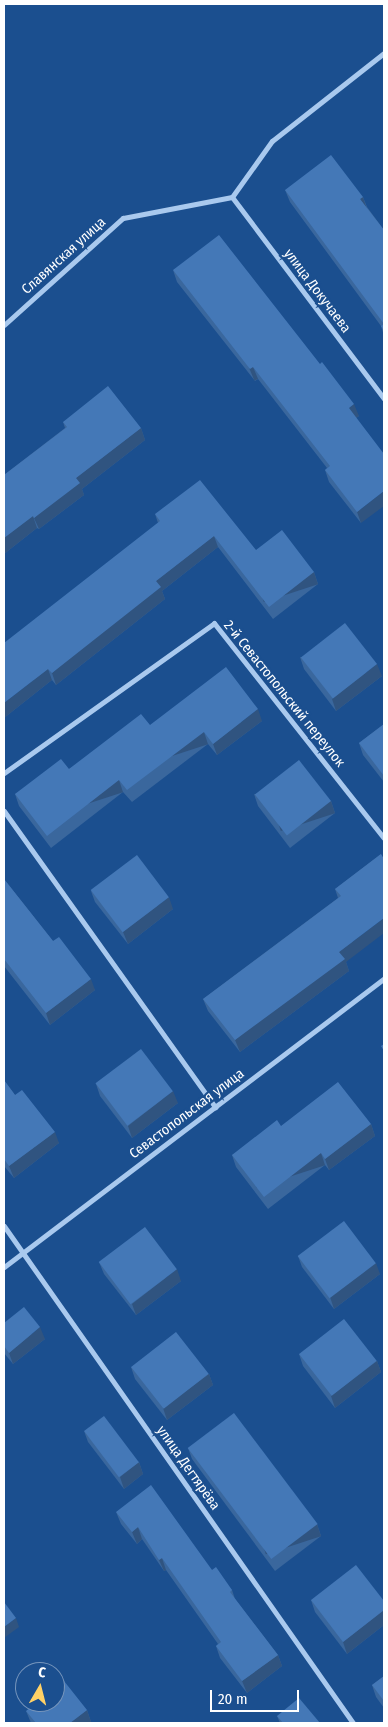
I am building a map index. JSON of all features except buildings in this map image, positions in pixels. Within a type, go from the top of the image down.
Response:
[{"type":"street","points":[[232,197],[272,142],[384,52]]},
{"type":"street","name":"Славянская улица","points":[[4,325],[123,218],[232,197]]},
{"type":"street","name":"улица Докучаева","points":[[232,197],[384,399]]},
{"type":"street","name":"2-й Севастопольский переулок","points":[[4,773],[214,623],[384,838]]},
{"type":"street","points":[[4,811],[215,1107]]},
{"type":"street","name":"Севастопольская улица","points":[[4,1267],[384,979]]},
{"type":"street","name":"улица Дегтярёва","points":[[4,1226],[353,1723]]}]
